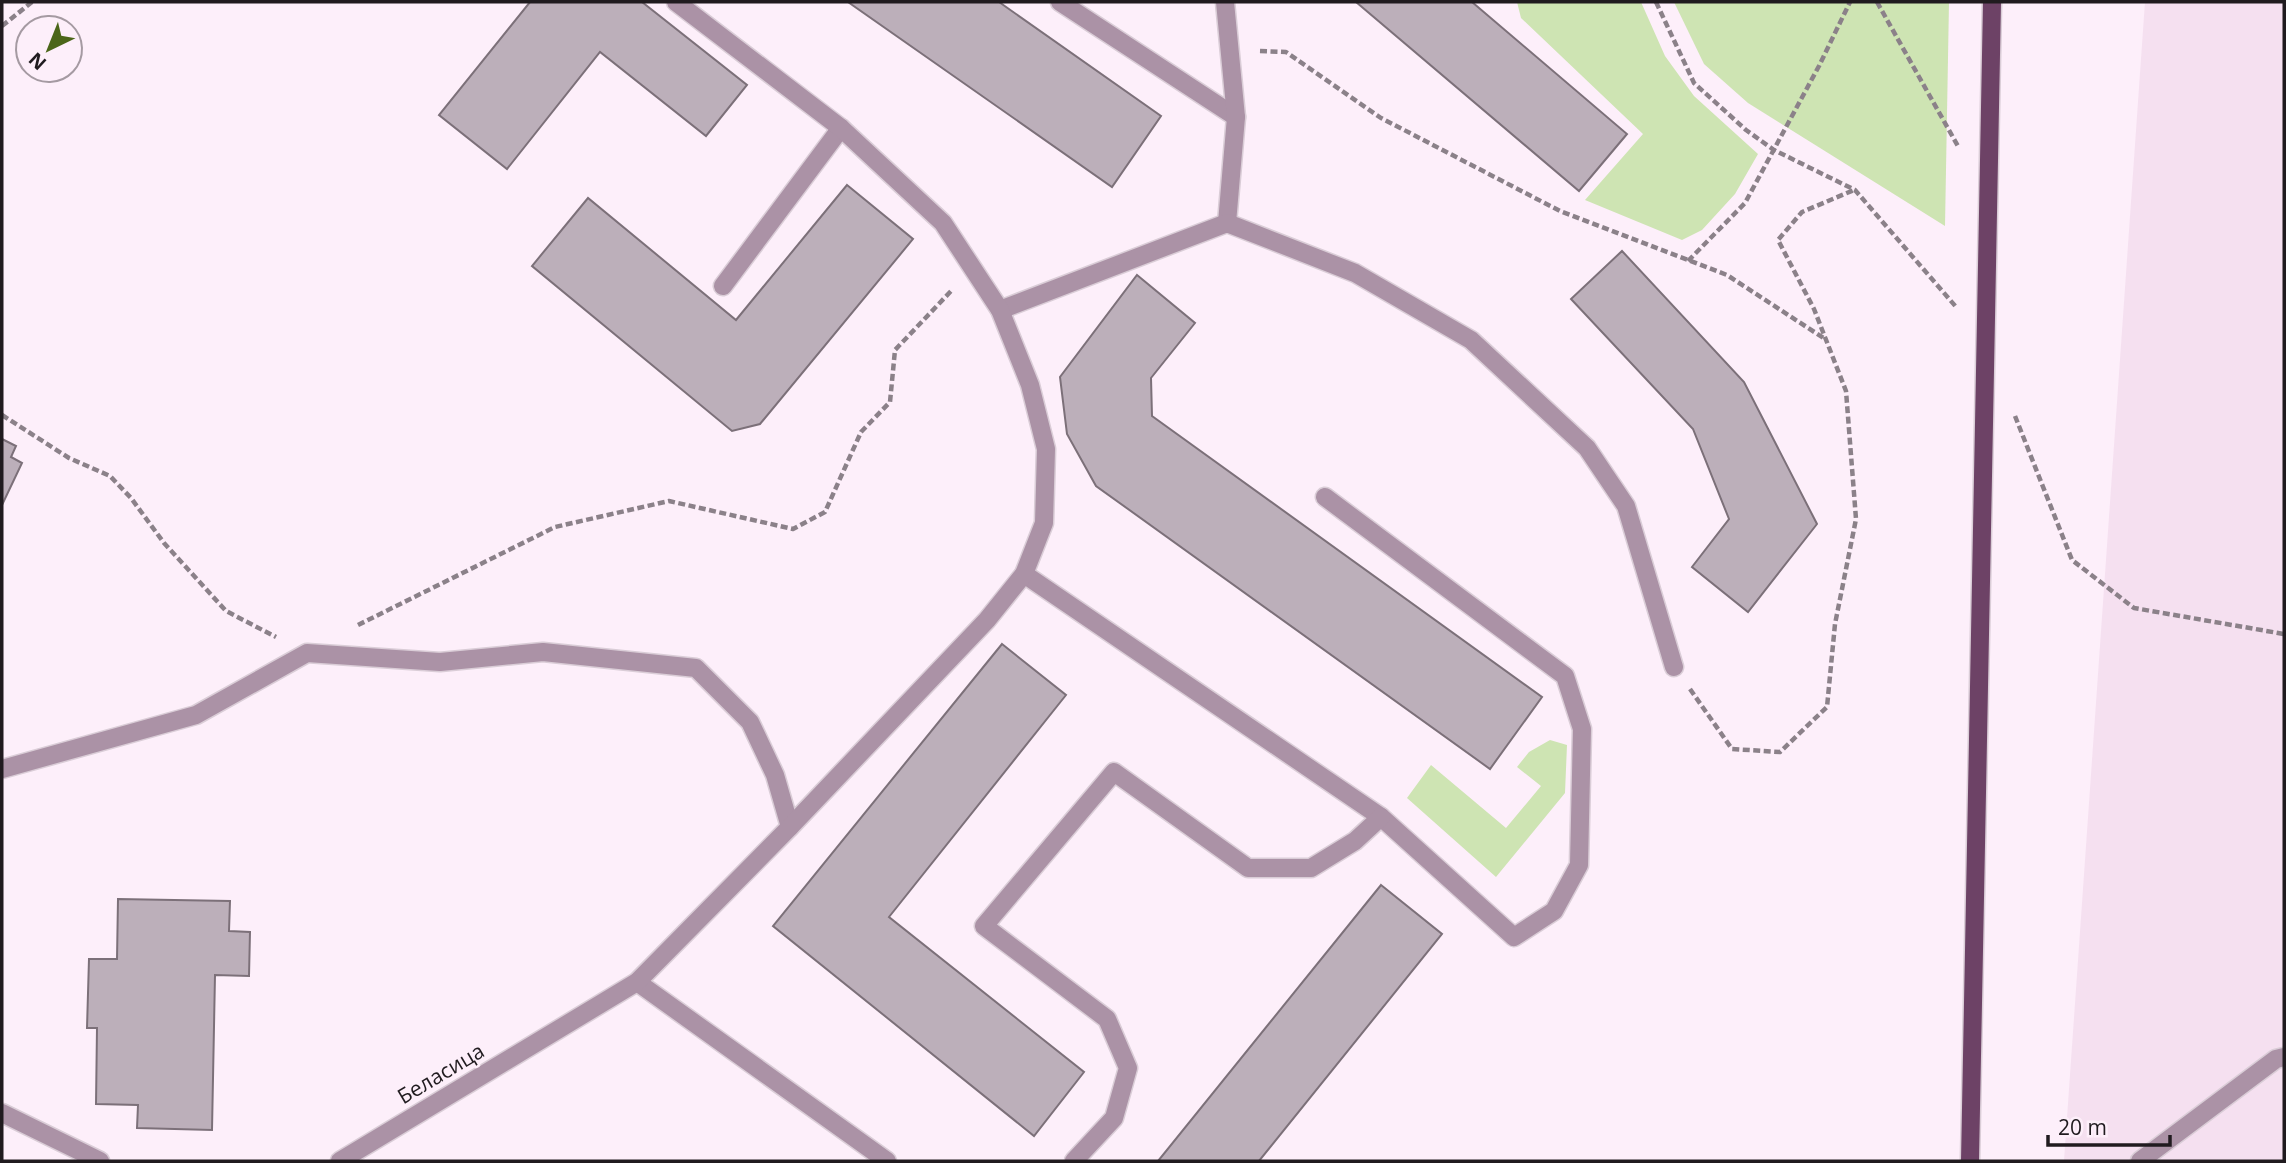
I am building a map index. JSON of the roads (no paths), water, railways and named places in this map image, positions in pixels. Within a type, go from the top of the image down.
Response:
[{"type":"main road","points":[[1970,1161],[1992,2]]},
{"type":"street","name":"Беласица","points":[[340,1161],[637,982],[790,827],[987,620],[1024,573],[1044,523],[1046,449],[1030,386],[1000,310],[943,223],[841,128],[676,2]]},
{"type":"street","points":[[1060,2],[1236,117]]},
{"type":"street","points":[[1225,2],[1236,117],[1227,223]]},
{"type":"street","points":[[723,286],[841,128]]},
{"type":"street","points":[[1000,310],[1227,223],[1355,273],[1471,340],[1587,448],[1626,506],[1674,667]]},
{"type":"street","points":[[1024,573],[1381,817],[1514,937],[1554,911],[1579,864],[1582,729],[1564,676],[1325,497]]},
{"type":"street","points":[[2,769],[196,715],[307,653],[440,662],[542,652],[696,668],[750,722],[775,775],[790,827]]},
{"type":"street","points":[[1074,1161],[1114,1118],[1128,1068],[1107,1019],[984,926],[1114,772],[1248,868],[1311,867],[1355,841],[1381,817]]},
{"type":"street","points":[[637,982],[887,1161]]},
{"type":"street","points":[[2140,1161],[2276,1059],[2284,1057]]},
{"type":"street","points":[[2,1113],[100,1161]]}]
